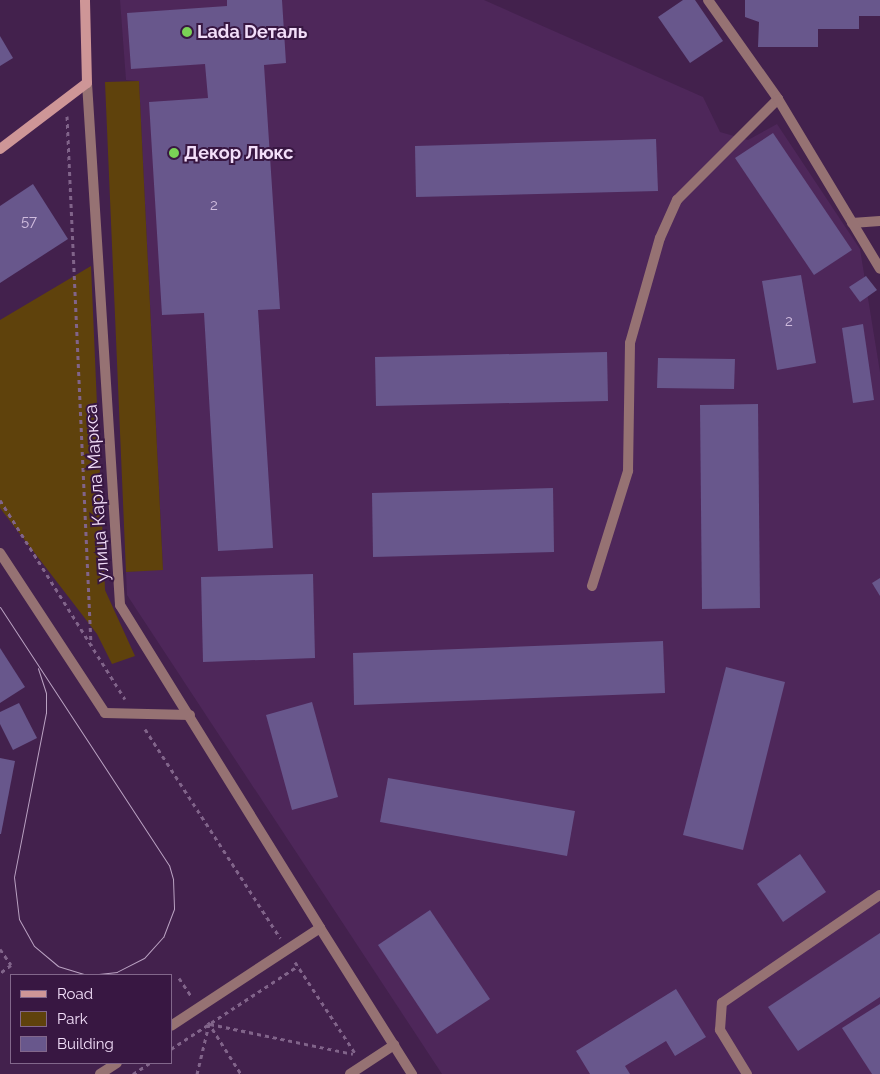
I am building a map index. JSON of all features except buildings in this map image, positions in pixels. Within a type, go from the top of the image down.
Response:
[{"type":"main road","name":"улица Карла Маркса","points":[[85,0],[87,83]]},
{"type":"main road","points":[[0,149],[87,83]]},
{"type":"street","points":[[708,0],[778,99],[880,269]]},
{"type":"street","name":"улица Карла Маркса","points":[[87,83],[120,605],[412,1074]]},
{"type":"street","points":[[592,586],[628,471],[630,343],[660,238],[676,200],[778,99]]},
{"type":"street","points":[[852,222],[880,221]]},
{"type":"street","points":[[0,553],[105,713],[190,715]]},
{"type":"street","points":[[747,1074],[720,1030],[722,1003],[880,895]]},
{"type":"street","points":[[172,1025],[320,928]]},
{"type":"street","points":[[350,1074],[394,1045]]},
{"type":"street","points":[[100,1074],[115,1064]]},
{"type":"path","points":[[66,98],[91,644]]},
{"type":"path","points":[[0,500],[123,695]]},
{"type":"path","points":[[148,734],[355,1055],[209,1024]]},
{"type":"path","points":[[0,949],[11,965],[0,973]]},
{"type":"path","points":[[172,1047],[298,966]]},
{"type":"path","points":[[197,1074],[209,1024]]},
{"type":"path","points":[[209,1024],[241,1074]]},
{"type":"path","points":[[133,1074],[148,1064]]},
{"type":"shaded area","points":[[120,0],[484,0],[703,97],[720,132],[748,140],[777,124],[860,249],[880,372],[880,1074],[442,1074],[127,595],[126,572],[163,569],[139,81],[126,80]]},
{"type":"green space","points":[[139,81],[163,570],[126,572],[105,82]]},
{"type":"green space","points":[[91,266],[105,590],[135,656],[112,664],[97,634],[0,508],[0,320]]},
{"type":"tram line","points":[[0,607],[169,865],[173,879],[174,909],[163,937],[144,958],[117,972],[97,974]]},
{"type":"tram line","points":[[38,668],[46,693],[46,713],[14,877],[19,919],[34,946],[58,966],[84,974]]},
{"type":"place","name":"Lada Dеталь","points":[[187,32]]},
{"type":"place","name":"Декор Люкс","points":[[174,153]]}]
